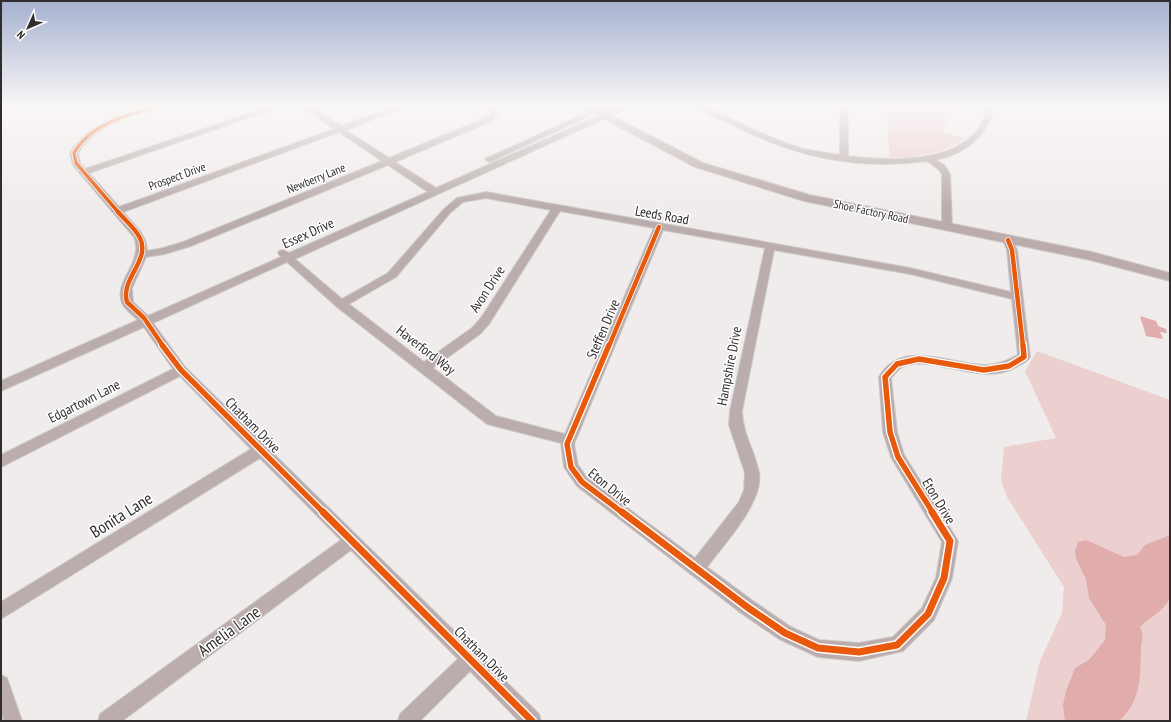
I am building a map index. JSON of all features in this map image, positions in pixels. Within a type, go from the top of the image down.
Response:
[{"type":"street","points":[[83,140],[76,148],[74,158],[84,172],[141,239],[143,246],[141,255]]},
{"type":"street","points":[[84,172],[179,140]]},
{"type":"street","name":"Prospect Drive","points":[[118,211],[311,140]]},
{"type":"street","points":[[356,140],[431,189]]},
{"type":"street","name":"Newberry Lane","points":[[141,255],[165,251],[187,244],[439,140]]},
{"type":"street","name":"Essex Drive","points":[[1,377],[143,318],[285,255],[535,140]]},
{"type":"street","name":"Shoe Factory Road","points":[[653,140],[699,165],[808,198],[1092,256],[1170,277]]},
{"type":"street","points":[[769,140],[782,146],[826,156],[844,159],[878,161],[928,158],[958,150],[973,140]]},
{"type":"street","points":[[844,140],[844,159]]},
{"type":"street","points":[[928,158],[941,167],[946,174],[947,226]]},
{"type":"street","name":"Leeds Road","points":[[341,304],[392,275],[447,211],[460,200],[486,195],[910,271],[1017,297]]},
{"type":"street","name":"Avon Drive","points":[[424,368],[476,331],[485,321],[557,208]]},
{"type":"street","name":"Steffen Drive","points":[[568,440],[659,227]]},
{"type":"street","name":"Eton Drive","points":[[568,440],[567,444],[571,467],[582,482],[747,607],[785,633],[818,648],[859,652],[897,645],[928,614],[944,578],[950,541],[898,457],[890,432],[885,377],[897,364],[919,359],[984,370],[1009,366],[1024,356],[1012,250],[1008,240]]},
{"type":"street","name":"Hampshire Drive","points":[[696,569],[744,506],[752,490],[752,474],[736,425],[736,411],[770,246]]},
{"type":"street","name":"Chatham Drive","points":[[141,255],[129,281],[125,298],[129,307],[143,318],[181,370],[532,721]]},
{"type":"street","name":"Haverford Way","points":[[285,255],[341,304],[492,420],[568,440]]},
{"type":"street","name":"Essex Drive","points":[[1,386],[143,318]]},
{"type":"street","name":"Edgartown Lane","points":[[1,461],[181,370]]},
{"type":"street","name":"Bonita Lane","points":[[1,611],[261,450]]},
{"type":"street","name":"Amelia Lane","points":[[107,721],[352,541]]},
{"type":"street","points":[[407,721],[470,659]]},
{"type":"street","points":[[1,684],[13,721]]},
{"type":"shaded area","points":[[888,140],[963,140],[938,152],[913,157],[890,158]]},
{"type":"shaded area","points":[[1140,316],[1156,321],[1158,326],[1166,329],[1167,333],[1160,332],[1163,339],[1146,336]]},
{"type":"shaded area","points":[[1037,351],[1170,400],[1170,721],[1026,721],[1040,661],[1062,613],[1064,587],[1007,497],[1001,480],[1004,447],[1056,438],[1025,371]]},
{"type":"shaded area","points":[[1170,535],[1170,598],[1161,610],[1140,627],[1142,638],[1140,678],[1136,696],[1132,705],[1119,721],[1065,721],[1063,705],[1066,691],[1075,668],[1089,660],[1105,640],[1106,625],[1089,598],[1086,579],[1076,559],[1075,551],[1078,542],[1086,540],[1124,557],[1137,555],[1145,545]]},
{"type":"cycle path","points":[[83,140],[74,153],[76,163],[139,236],[142,243],[140,258],[127,288],[126,299],[132,309],[142,317],[181,370],[532,721]]},
{"type":"cycle path","points":[[659,227],[567,444],[571,467],[582,482],[747,607],[785,633],[818,648],[859,652],[897,645],[928,614],[944,578],[950,541],[898,457],[890,432],[885,377],[897,364],[919,359],[984,370],[1009,366],[1024,357],[1012,250],[1008,240]]}]
